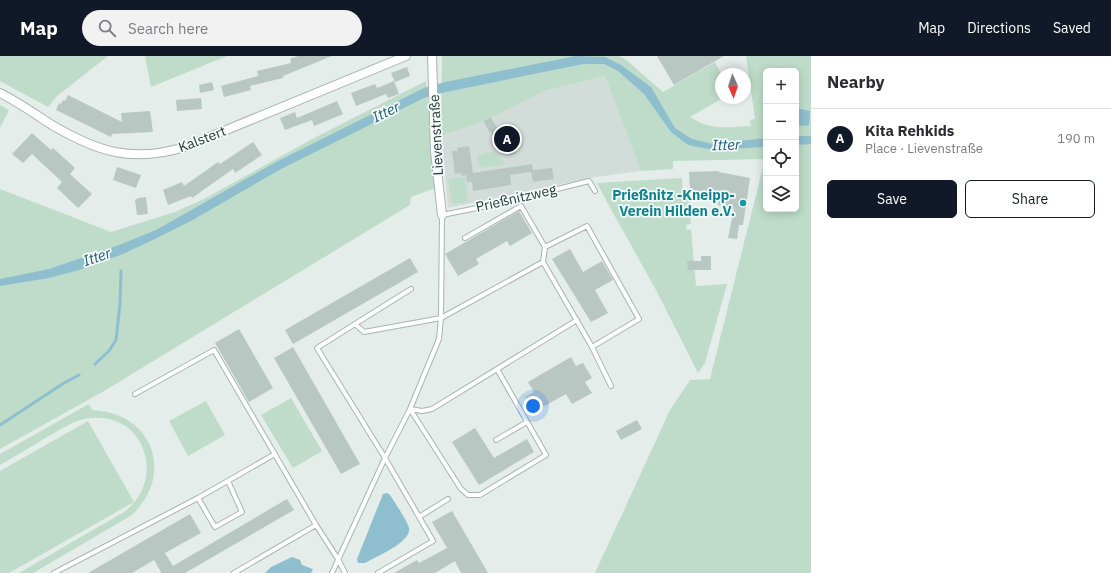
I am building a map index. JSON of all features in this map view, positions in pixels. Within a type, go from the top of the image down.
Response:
[{"type":"street","name":"Kalstert","points":[[0,93],[9,97],[52,125],[87,144],[107,151],[128,154],[150,154],[169,152],[185,147],[406,56]]},
{"type":"street","name":"Lievenstraße","points":[[432,56],[435,151],[442,215]]},
{"type":"lane","name":"Prießnitzweg","points":[[442,215],[589,181],[595,191]]},
{"type":"lane","points":[[510,195],[510,200]]},
{"type":"lane","points":[[465,238],[521,206],[545,247],[543,262],[592,347],[612,386]]},
{"type":"lane","points":[[332,573],[385,458],[410,410],[439,339],[441,318],[442,215]]},
{"type":"lane","points":[[545,247],[587,226],[639,319],[592,347]]},
{"type":"lane","points":[[355,324],[364,332],[441,318],[543,262]]},
{"type":"lane","points":[[378,573],[434,541],[317,348],[411,289]]},
{"type":"lane","points":[[410,410],[422,411],[432,409],[576,320]]},
{"type":"lane","points":[[135,394],[214,350],[345,573]]},
{"type":"lane","points":[[410,410],[461,489],[468,495],[480,495],[546,455],[496,369]]},
{"type":"lane","points":[[496,440],[527,422]]},
{"type":"lane","points":[[54,573],[198,498],[275,454]]},
{"type":"lane","points":[[198,498],[215,527],[242,512],[228,481]]},
{"type":"lane","points":[[419,517],[448,499]]},
{"type":"lane","points":[[234,573],[316,525]]},
{"type":"shaded area","points":[[605,76],[641,171],[595,177],[448,208],[441,136],[484,121],[547,90]]},
{"type":"green space","points":[[0,56],[108,56],[57,96],[48,107],[0,81]]},
{"type":"green space","points":[[145,56],[227,56],[151,87]]},
{"type":"green space","points":[[442,56],[619,56],[625,59],[663,92],[715,62],[718,68],[715,68],[715,103],[690,117],[705,124],[727,127],[751,126],[750,120],[755,119],[751,91],[751,68],[748,68],[746,56],[811,56],[811,573],[595,573],[670,410],[690,380],[710,379],[763,167],[763,212],[799,212],[799,68],[763,68],[763,159],[673,161],[673,169],[641,171],[605,76],[547,90],[484,121],[441,136]]},
{"type":"green space","points":[[426,81],[435,188],[411,197],[410,205],[104,391],[0,449],[0,189],[111,232],[175,212],[204,199],[316,137]]},
{"type":"green space","points":[[0,105],[9,110],[0,128]]},
{"type":"green space","points":[[493,151],[505,164],[480,168],[477,156]]},
{"type":"green space","points":[[465,177],[468,202],[452,204],[448,179]]},
{"type":"green space","points":[[682,178],[683,200],[689,200],[691,224],[686,225],[687,230],[691,229],[696,286],[727,284],[705,363],[698,373],[656,290],[597,183]]},
{"type":"green space","points":[[291,398],[322,451],[293,468],[261,415]]},
{"type":"green space","points":[[206,401],[225,435],[188,456],[169,421]]},
{"type":"green space","points":[[89,404],[92,410],[113,414],[130,422],[143,433],[151,448],[154,464],[152,481],[145,499],[132,515],[33,573],[19,573],[124,512],[137,499],[145,483],[147,467],[144,451],[137,437],[125,426],[110,419],[91,418],[74,422],[0,465],[0,454]]},
{"type":"green space","points":[[88,421],[134,502],[9,573],[1,573],[0,471]]},
{"type":"water","name":"Itter","points":[[576,56],[605,57],[621,65],[651,87],[675,128],[692,139],[713,144],[763,138],[763,147],[713,150],[688,145],[671,132],[644,94],[618,71],[604,64],[583,64],[446,92],[424,98],[281,169],[191,221],[123,254],[79,270],[49,278],[0,286],[0,279],[49,269],[119,245],[156,230],[276,162],[424,88],[445,82]]},
{"type":"water","points":[[799,109],[810,111],[809,125],[799,125]]},
{"type":"water","points":[[799,136],[811,136],[811,144],[799,145]]},
{"type":"water","points":[[387,493],[390,495],[406,521],[409,528],[408,533],[405,539],[399,544],[365,563],[358,563],[357,559],[383,494]]},
{"type":"water","points":[[292,557],[300,560],[302,565],[313,569],[311,573],[265,573],[271,567]]},
{"type":"building","points":[[298,56],[332,56],[283,76],[283,78],[250,86],[251,90],[224,97],[221,86],[258,76],[257,71],[291,63],[290,59]]},
{"type":"building","points":[[657,56],[724,56],[674,85]]},
{"type":"building","points":[[407,67],[410,76],[395,82],[391,73]]},
{"type":"building","points":[[394,81],[399,94],[388,98],[386,94],[356,106],[351,93],[375,84],[377,88]]},
{"type":"building","points":[[212,82],[214,90],[200,93],[199,85]]},
{"type":"building","points":[[68,95],[122,122],[121,113],[150,111],[153,132],[112,134],[111,137],[56,110],[59,103],[61,104],[63,100],[65,101]]},
{"type":"building","points":[[201,98],[202,109],[177,111],[176,100]]},
{"type":"building","points":[[337,101],[343,114],[314,126],[312,120],[285,130],[280,118],[295,112],[297,118]]},
{"type":"building","points":[[491,117],[500,134],[515,128],[521,143],[513,146],[516,153],[509,156],[504,145],[497,147],[491,132],[489,132],[484,121]]},
{"type":"building","points":[[32,133],[51,150],[53,148],[75,168],[70,174],[92,194],[78,208],[57,188],[62,182],[32,154],[23,163],[12,154]]},
{"type":"building","points":[[253,142],[262,155],[235,173],[233,169],[192,198],[191,196],[168,205],[163,190],[182,182],[184,186],[218,162],[220,164]]},
{"type":"building","points":[[469,146],[473,173],[532,164],[533,170],[552,168],[554,179],[533,182],[531,172],[510,175],[511,185],[473,191],[472,182],[467,182],[466,175],[461,176],[461,173],[455,174],[452,151],[458,151],[457,148]]},
{"type":"building","points":[[117,167],[141,175],[136,188],[113,180]]},
{"type":"building","name":"Prießnitz -Kneipp- Verein Hilden e.V.","points":[[719,171],[750,178],[743,225],[739,225],[737,239],[728,238],[734,209],[718,205],[720,195],[715,195],[715,191],[690,191],[689,172]]},
{"type":"building","points":[[146,197],[148,214],[137,215],[135,200]]},
{"type":"building","points":[[519,211],[532,233],[510,246],[507,241],[476,259],[479,264],[458,276],[445,254]]},
{"type":"building","points":[[570,249],[583,272],[602,261],[613,280],[595,290],[608,313],[591,322],[552,259]]},
{"type":"building","points":[[701,256],[711,256],[711,270],[688,270],[687,261],[701,261]]},
{"type":"building","points":[[410,258],[418,272],[293,344],[285,330]]},
{"type":"building","points":[[239,329],[273,388],[249,402],[215,343]]},
{"type":"building","points":[[293,347],[360,464],[341,474],[274,358]]},
{"type":"building","points":[[571,357],[576,366],[583,363],[592,378],[585,382],[592,393],[572,404],[566,394],[534,412],[525,397],[534,392],[528,382]]},
{"type":"building","points":[[637,420],[642,429],[621,440],[616,431]]},
{"type":"building","points":[[475,428],[494,458],[527,439],[534,452],[479,485],[452,442]]},
{"type":"building","points":[[287,499],[294,510],[185,573],[160,573],[161,572],[154,560],[132,573],[88,573],[190,514],[201,533],[165,553],[173,566]]},
{"type":"building","points":[[452,511],[488,573],[461,573],[455,561],[435,573],[394,573],[417,560],[419,563],[447,548],[432,522]]},
{"type":"waterway","points":[[95,364],[109,351],[116,340],[120,304],[121,271]]},
{"type":"waterway","points":[[0,425],[64,383],[79,375]]},
{"type":"place","name":"Kita Rehkids","points":[[507,139]]},
{"type":"place","name":"Prießnitz -Kneipp- Verein Hilden e.V.","points":[[743,203]]}]
